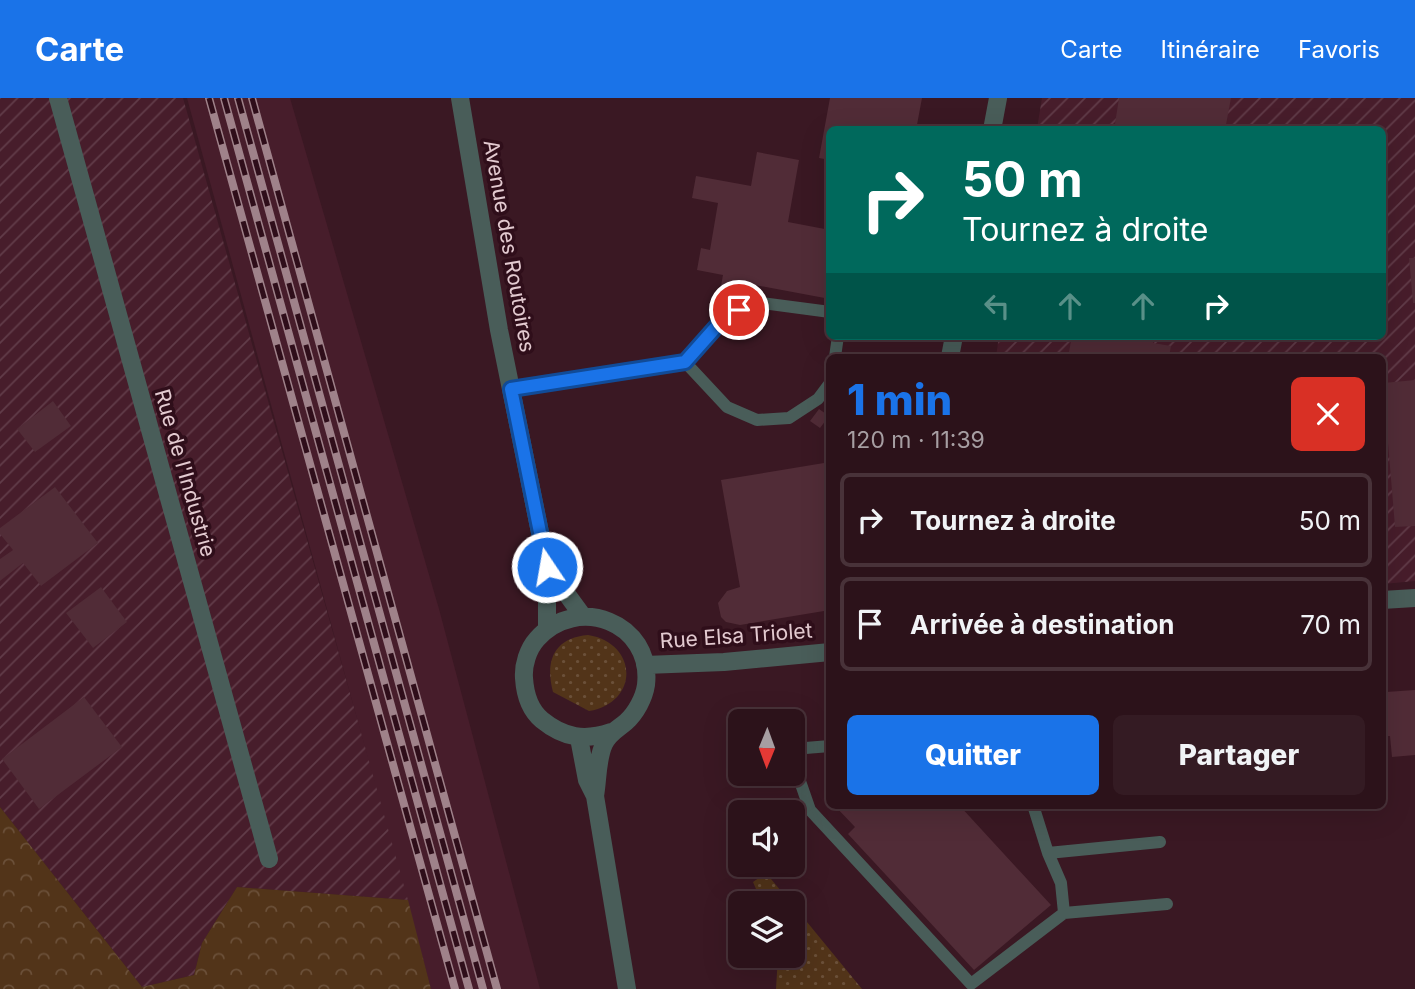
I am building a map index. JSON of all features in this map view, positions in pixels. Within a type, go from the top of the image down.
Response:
[{"type":"street","name":"Rue de l'Industrie","points":[[58,98],[269,859]]},
{"type":"street","name":"Avenue des Routoires","points":[[460,98],[511,389],[547,567],[547,628]]},
{"type":"street","points":[[993,126],[998,98]]},
{"type":"street","name":"Avenue des Routoires","points":[[547,567],[582,615]]},
{"type":"street","points":[[1386,600],[1415,598]]},
{"type":"street","points":[[582,615],[603,618],[623,628],[637,645],[645,665],[646,685],[640,704],[628,721],[611,732],[596,737],[579,738],[556,731],[537,716],[525,694],[523,669],[531,646],[547,628],[564,619],[582,615]]},
{"type":"street","name":"Rue Elsa Triolet","points":[[645,665],[724,662],[826,652]]},
{"type":"street","points":[[611,732],[599,759],[595,796],[627,989]]},
{"type":"street","points":[[579,738],[587,780],[595,796]]},
{"type":"lane","points":[[511,389],[685,362],[724,318],[754,302],[826,311]]},
{"type":"lane","points":[[685,362],[727,407],[757,420],[789,418],[818,399],[826,388]]},
{"type":"lane","points":[[805,748],[826,746]]},
{"type":"lane","points":[[802,786],[810,810],[971,984],[1064,913],[1167,904]]},
{"type":"lane","points":[[1034,809],[1061,883],[1064,913]]},
{"type":"lane","points":[[1048,853],[1160,842]]},
{"type":"shaded area","points":[[0,98],[183,98],[408,900],[237,887],[202,943],[194,975],[142,987],[0,807]]},
{"type":"shaded area","points":[[187,98],[290,98],[439,609],[540,989],[431,989]]},
{"type":"shaded area","points":[[1042,98],[1415,98],[1415,581],[1386,584],[1386,354],[996,354],[998,340],[1386,340],[1386,126],[1037,126]]},
{"type":"green space","points":[[588,635],[604,640],[616,649],[624,660],[626,673],[624,685],[617,696],[606,705],[589,711],[553,692],[550,671],[554,653],[559,646],[576,637]]},
{"type":"green space","points":[[0,807],[142,987],[194,975],[202,943],[237,887],[408,900],[431,989],[0,989]]},
{"type":"green space","points":[[760,877],[769,877],[781,891],[757,891],[753,882]]},
{"type":"green space","points":[[805,920],[862,989],[776,989],[777,968],[805,968]]},
{"type":"building","points":[[830,98],[922,98],[917,126],[826,126],[826,159],[819,158]]},
{"type":"building","points":[[1119,98],[1231,98],[1226,126],[1115,126]]},
{"type":"building","points":[[757,152],[799,160],[788,222],[826,229],[826,298],[739,282],[732,293],[719,297],[723,275],[697,270],[701,248],[710,250],[718,203],[692,198],[696,176],[751,186]]},
{"type":"building","points":[[1409,258],[1415,258],[1415,303],[1413,303]]},
{"type":"building","points":[[1071,340],[1154,340],[1153,343],[1171,346],[1170,354],[1069,354]]},
{"type":"building","points":[[1415,380],[1415,526],[1395,527],[1386,419],[1386,383]]},
{"type":"building","points":[[53,401],[71,426],[35,452],[17,429]]},
{"type":"building","points":[[819,409],[826,414],[826,420],[820,428],[810,421]]},
{"type":"building","points":[[826,463],[826,611],[740,625],[726,622],[721,617],[718,603],[727,591],[740,587],[721,480]]},
{"type":"building","points":[[55,487],[98,543],[41,586],[23,563],[0,581],[0,559],[13,550],[0,534],[0,528]]},
{"type":"building","points":[[101,587],[127,622],[93,648],[66,613]]},
{"type":"building","points":[[1415,690],[1415,755],[1392,757],[1390,736],[1386,736],[1386,692]]},
{"type":"building","points":[[84,697],[122,747],[39,809],[2,759]]},
{"type":"building","points":[[838,809],[963,809],[1051,905],[974,970],[848,834],[855,827]]},
{"type":"railway","points":[[209,98],[455,989]]},
{"type":"railway","points":[[224,98],[469,989]]},
{"type":"railway","points":[[238,98],[483,989]]},
{"type":"railway","points":[[252,98],[497,989]]},
{"type":"route","points":[[547,567],[511,389],[685,362],[724,318],[739,310]]}]
